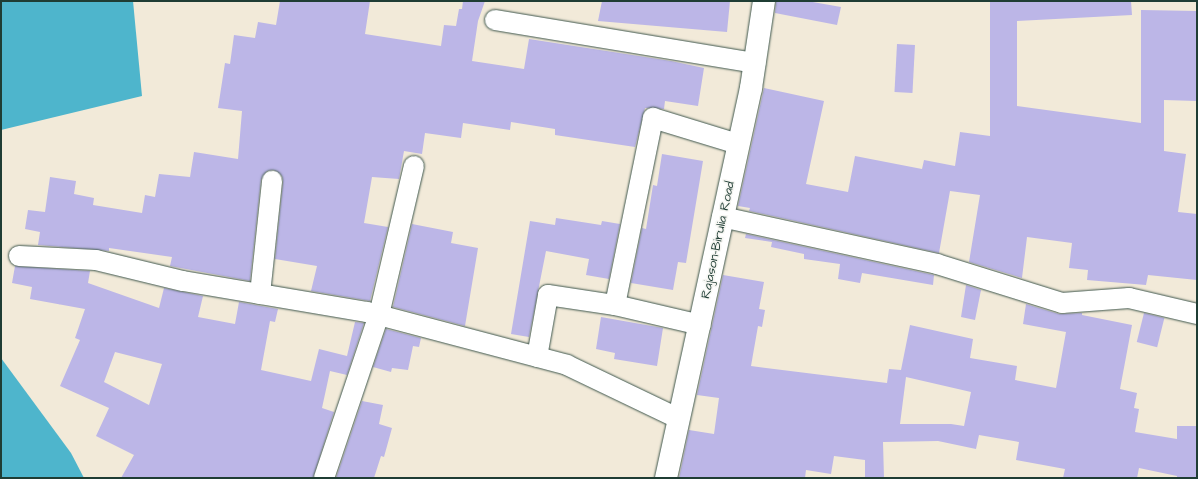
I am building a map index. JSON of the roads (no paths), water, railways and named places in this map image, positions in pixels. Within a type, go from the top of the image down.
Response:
[{"type":"street","name":"Rajason-Birulia Road","points":[[666,478],[701,325],[722,217],[755,63],[764,1]]},
{"type":"street","points":[[495,20],[755,63]]},
{"type":"street","points":[[615,305],[653,118],[738,144]]},
{"type":"street","points":[[324,478],[379,315],[414,166]]},
{"type":"street","points":[[260,294],[272,180]]},
{"type":"street","points":[[722,217],[937,264],[1062,303],[1129,298],[1197,314]]},
{"type":"street","points":[[19,256],[96,260],[182,281],[379,315],[568,365],[680,419]]},
{"type":"street","points":[[538,357],[548,295],[615,305],[701,325]]},
{"type":"water","points":[[1,1],[133,1],[142,96],[1,130]]},
{"type":"water","points":[[1,358],[71,453],[84,478],[1,478]]}]
